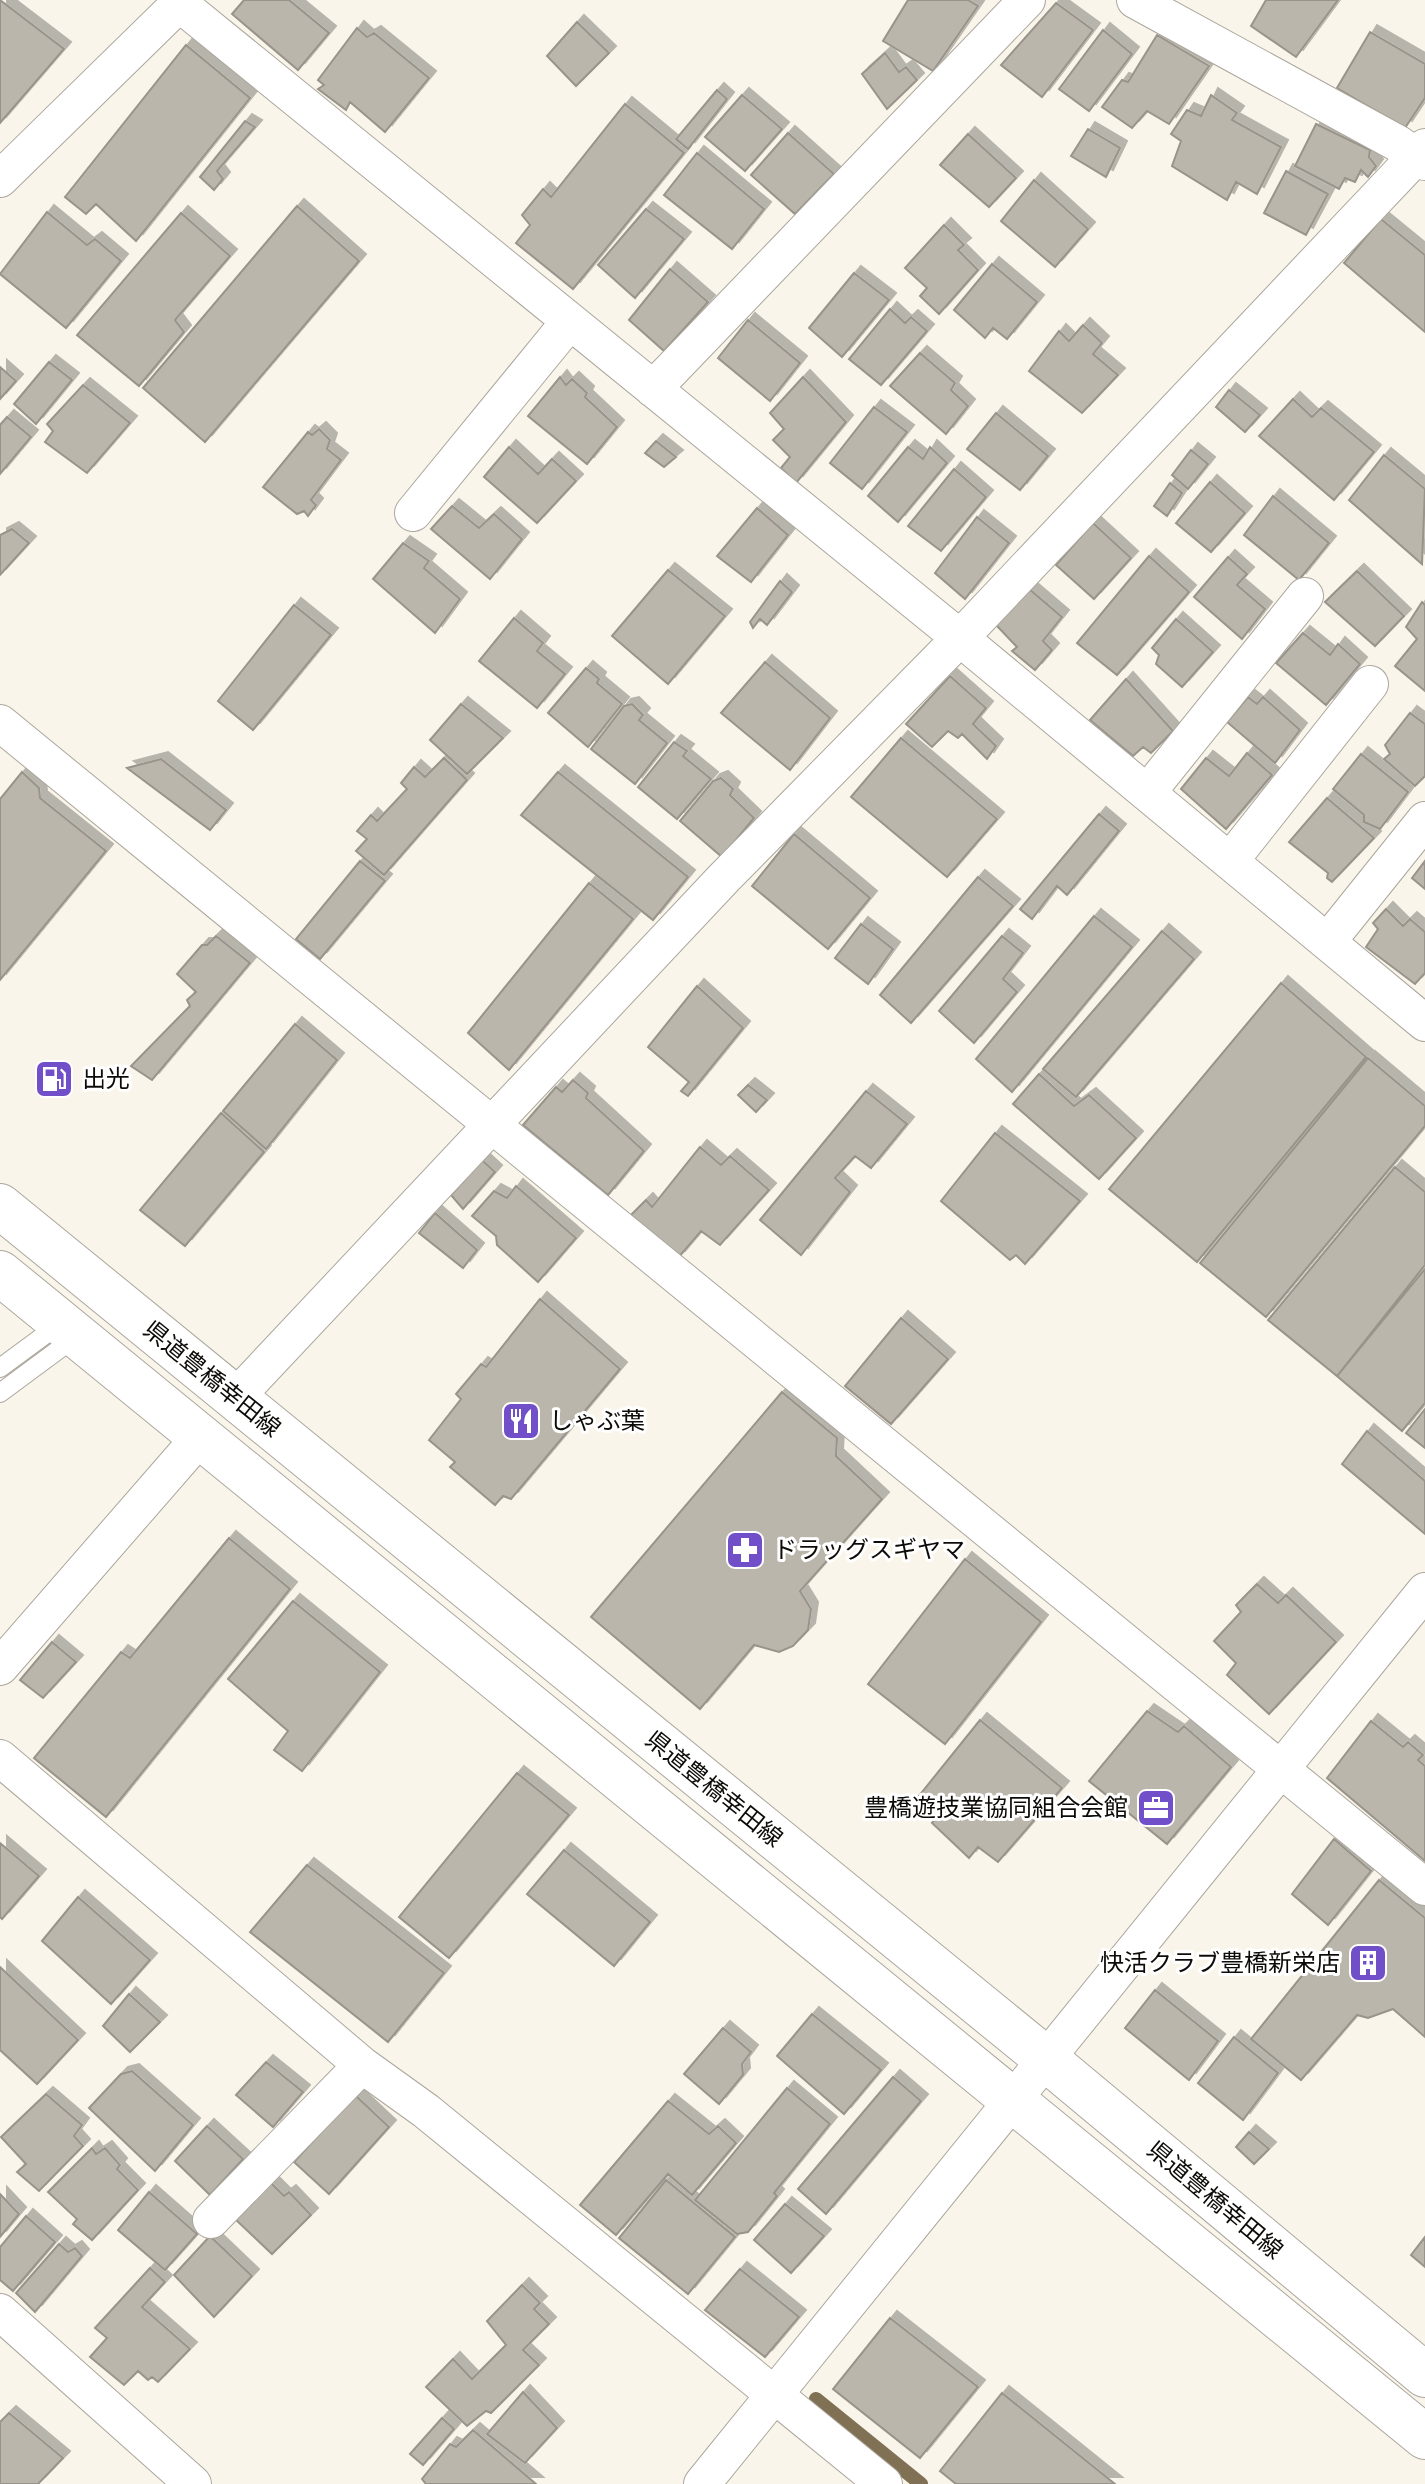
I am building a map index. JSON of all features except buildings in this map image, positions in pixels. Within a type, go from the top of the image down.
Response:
[{"type":"main road","name":"県道豊橋幸田線","points":[[0,1206],[1046,2059],[1425,2375]]},
{"type":"main road","name":"県道豊橋幸田線","points":[[0,1273],[1425,2437]]},
{"type":"street","points":[[653,389],[1027,0]]},
{"type":"street","points":[[235,1398],[724,878],[960,638],[1422,155],[1135,0]]},
{"type":"street","points":[[0,179],[179,1],[960,638],[1425,1023]]},
{"type":"street","points":[[413,513],[570,321]]},
{"type":"street","points":[[1147,793],[1305,596]]},
{"type":"street","points":[[1230,861],[1370,684]]},
{"type":"street","points":[[0,723],[1425,1887]]},
{"type":"street","points":[[1328,941],[1425,820]]},
{"type":"street","points":[[0,1667],[201,1436]]},
{"type":"street","points":[[702,2484],[1425,1591]]},
{"type":"street","points":[[0,1758],[362,2065],[426,2111],[884,2484]]},
{"type":"street","points":[[211,2220],[362,2065]]},
{"type":"street","points":[[0,2312],[193,2484]]},
{"type":"lane","points":[[0,1368],[69,1330]]},
{"type":"lane","points":[[0,1393],[69,1330]]},
{"type":"waterway","points":[[816,2399],[921,2484]]},
{"type":"place","name":"出光","points":[[54,1079]]},
{"type":"place","name":"しゃぶ葉","points":[[521,1421]]},
{"type":"place","name":"ドラッグスギヤマ","points":[[745,1550]]},
{"type":"place","name":"豊橋遊技業協同組合会館","points":[[1156,1808]]},
{"type":"place","name":"快活クラブ豊橋新栄店","points":[[1368,1963]]}]
